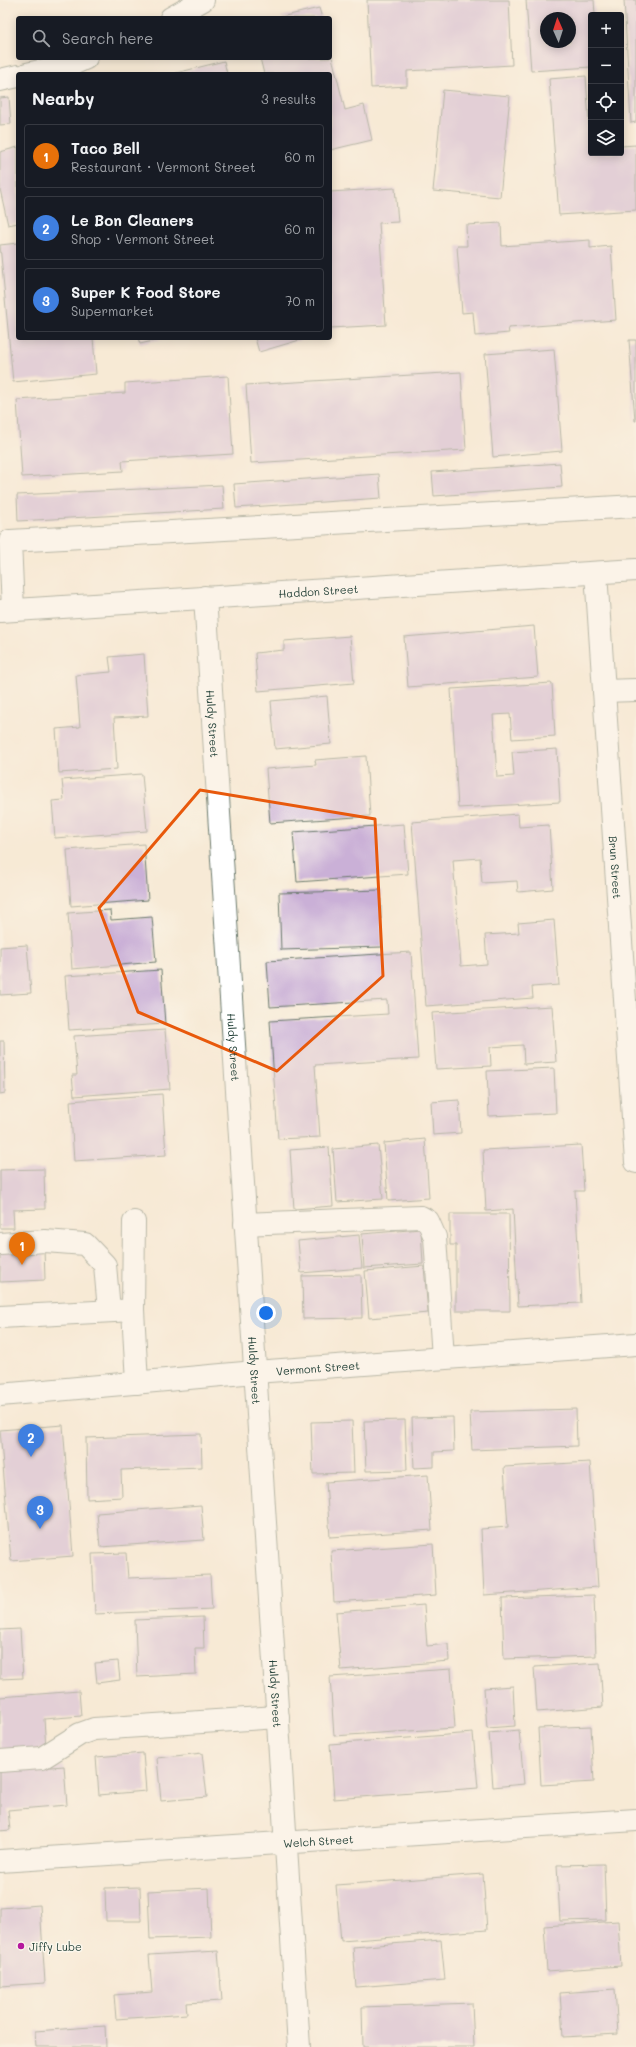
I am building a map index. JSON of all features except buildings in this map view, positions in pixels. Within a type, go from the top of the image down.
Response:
[{"type":"street","points":[[175,16],[203,0]]},
{"type":"street","points":[[36,72],[75,63],[82,60]]},
{"type":"street","points":[[0,80],[16,76]]},
{"type":"street","points":[[6,610],[10,541],[636,506]]},
{"type":"street","name":"Haddon Street","points":[[6,610],[636,570]]},
{"type":"street","name":"Brun Street","points":[[596,573],[636,1162]]},
{"type":"street","name":"Huldy Street","points":[[205,597],[299,2047]]},
{"type":"street","points":[[604,691],[636,690]]},
{"type":"street","points":[[246,1224],[421,1217],[428,1221],[435,1236],[443,1358]]},
{"type":"street","points":[[134,1222],[134,1310],[137,1383]]},
{"type":"street","points":[[0,1244],[45,1241],[85,1244],[105,1265],[109,1310]]},
{"type":"street","points":[[0,1317],[109,1310],[134,1310]]},
{"type":"street","name":"Vermont Street","points":[[0,1396],[255,1372],[636,1344]]},
{"type":"street","points":[[0,1761],[42,1758],[80,1734],[94,1729],[278,1717]]},
{"type":"street","name":"Welch Street","points":[[0,1861],[636,1820]]},
{"type":"highlighted area","points":[[200,790],[375,819],[383,976],[277,1071],[138,1012],[99,908]]},
{"type":"place","name":"Taco Bell","points":[[22,1265]]},
{"type":"place","name":"Le Bon Cleaners","points":[[31,1457]]},
{"type":"place","name":"Super K Food Store","points":[[40,1529]]},
{"type":"place","name":"Jiffy Lube","points":[[21,1946]]}]
